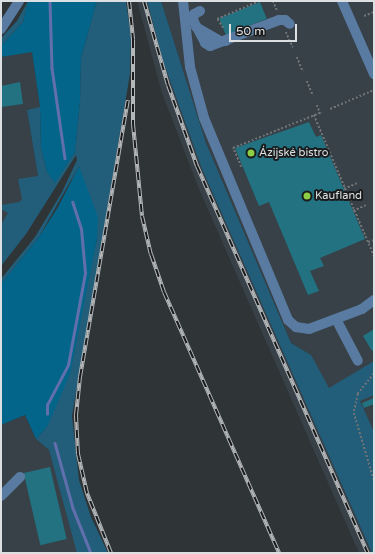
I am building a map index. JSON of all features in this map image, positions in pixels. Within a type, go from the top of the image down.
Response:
[{"type":"street","points":[[1,29],[19,1]]},
{"type":"street","points":[[183,1],[190,67],[204,118],[288,320],[296,327],[306,330],[336,319],[374,300]]},
{"type":"street","points":[[342,1],[374,74]]},
{"type":"street","points":[[200,11],[193,17],[196,27],[220,41],[226,41],[279,20],[285,20],[288,27]]},
{"type":"street","points":[[336,319],[358,361]]},
{"type":"street","points":[[1,496],[20,477]]},
{"type":"path","points":[[223,28],[218,19],[259,1]]},
{"type":"path","points":[[273,1],[279,16]]},
{"type":"path","points":[[364,16],[374,12]]},
{"type":"path","points":[[288,27],[293,48]]},
{"type":"path","points":[[297,57],[303,72]]},
{"type":"path","points":[[307,81],[313,96]]},
{"type":"path","points":[[330,108],[374,90]]},
{"type":"path","points":[[241,166],[233,148],[321,112],[317,106]]},
{"type":"path","points":[[314,115],[353,210],[374,256]]},
{"type":"path","points":[[344,188],[357,183]]},
{"type":"path","points":[[353,210],[366,205]]},
{"type":"path","points":[[368,242],[374,240]]},
{"type":"path","points":[[374,374],[358,394],[354,413],[374,480]]},
{"type":"shaded area","points":[[28,1],[23,22],[1,46],[1,38],[17,21]]},
{"type":"shaded area","points":[[28,1],[97,1],[81,58],[80,101],[75,152],[55,183],[47,172],[41,148],[40,107],[32,52],[1,57],[1,46],[23,22]]},
{"type":"shaded area","points":[[97,1],[126,1],[131,37],[130,74],[72,416],[79,480],[91,517],[108,553],[77,553],[49,450],[36,439],[47,427],[84,298],[97,239],[79,166],[39,237],[1,284],[1,279],[35,237],[62,192],[77,160],[76,155],[26,234],[1,266],[1,225],[8,213],[1,209],[1,205],[19,202],[22,199],[18,179],[38,176],[27,110],[40,107],[41,148],[47,172],[55,182],[75,152],[80,101],[81,58]]},
{"type":"shaded area","points":[[137,1],[147,1],[164,64],[202,169],[372,553],[359,553],[199,189],[162,93]]},
{"type":"shaded area","points":[[147,1],[161,1],[206,143],[291,343],[311,355],[329,388],[374,361],[374,395],[360,401],[374,432],[374,553],[372,553],[202,169],[164,64]]},
{"type":"shaded area","points":[[161,1],[374,1],[374,539],[311,355],[291,343],[206,143]]},
{"type":"shaded area","points":[[32,51],[40,107],[27,110],[38,176],[1,234],[1,57]]},
{"type":"shaded area","points":[[79,166],[98,217],[97,239],[70,374],[47,427],[36,439],[25,415],[1,425],[1,284],[39,237],[58,207]]},
{"type":"shaded area","points":[[25,415],[36,439],[49,450],[78,553],[1,553],[1,425]]},
{"type":"building","points":[[260,2],[267,19],[226,35],[219,18]]},
{"type":"building","points":[[20,82],[23,104],[1,107],[1,86]]},
{"type":"building","points":[[309,122],[316,137],[321,135],[365,239],[320,258],[324,266],[310,271],[319,291],[308,295],[269,202],[259,206],[235,148]]},
{"type":"building","points":[[374,329],[374,350],[372,351],[363,336]]},
{"type":"building","points":[[374,398],[374,404],[364,408],[362,403]]},
{"type":"building","points":[[50,467],[67,539],[40,545],[24,473]]},
{"type":"waterway","points":[[50,1],[52,68],[65,158]]},
{"type":"waterway","points":[[47,414],[47,405],[68,365],[85,273],[81,229],[72,202]]},
{"type":"waterway","points":[[55,443],[73,508],[91,553]]},
{"type":"railway","points":[[129,1],[133,40],[133,124],[142,216],[151,254],[164,292],[279,553]]},
{"type":"railway","points":[[144,1],[168,85],[197,166],[368,553]]},
{"type":"railway","points":[[111,553],[87,493],[78,454],[76,415],[80,377],[128,100]]},
{"type":"place","name":"Ázijské bistro","points":[[251,153]]},
{"type":"place","name":"Kaufland","points":[[307,196]]}]
